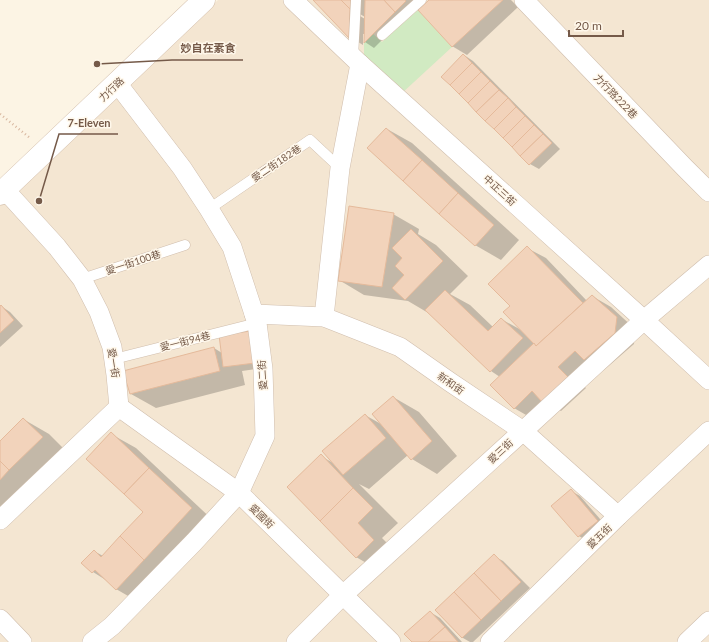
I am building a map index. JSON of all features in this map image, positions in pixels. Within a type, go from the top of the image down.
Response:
[{"type":"street","name":"力行路","points":[[2,192],[204,0]]},
{"type":"street","name":"中正三街","points":[[293,0],[357,61],[709,380]]},
{"type":"street","name":"力行路222巷","points":[[524,0],[709,192]]},
{"type":"street","points":[[324,317],[340,168],[357,61]]},
{"type":"street","name":"愛二街","points":[[92,642],[112,626],[194,542],[239,493],[265,436],[263,369],[255,318],[232,247],[210,209],[182,168],[117,83]]},
{"type":"street","name":"愛一街","points":[[2,192],[57,247],[82,279],[99,312],[112,347],[119,407]]},
{"type":"street","name":"愛三街","points":[[296,642],[343,595],[522,431],[644,320],[709,265]]},
{"type":"street","name":"新和街","points":[[255,318],[324,317],[400,347],[522,431],[618,516]]},
{"type":"street","points":[[0,520],[119,407]]},
{"type":"street","name":"愛國街","points":[[119,407],[239,493],[391,642]]},
{"type":"street","name":"愛五街","points":[[490,642],[618,516],[709,431]]},
{"type":"street","points":[[0,619],[22,642]]},
{"type":"street","points":[[687,642],[709,621]]},
{"type":"lane","points":[[356,0],[357,61]]},
{"type":"lane","points":[[382,35],[421,0]]},
{"type":"lane","name":"愛二街182巷","points":[[210,209],[310,140],[340,168]]},
{"type":"lane","name":"愛一街100巷","points":[[82,279],[185,245]]},
{"type":"lane","name":"愛一街94巷","points":[[114,359],[255,318]]},
{"type":"path","points":[[0,114],[45,151]]},
{"type":"shaded area","points":[[218,0],[709,0],[709,642],[0,642],[0,205]]},
{"type":"green space","points":[[418,10],[452,47],[401,94],[364,59],[364,43],[373,34],[382,42]]},
{"type":"building","points":[[313,0],[341,0],[350,9],[349,38]]},
{"type":"building","points":[[341,0],[351,0],[350,9]]},
{"type":"building","points":[[365,0],[384,0],[395,12],[364,43]]},
{"type":"building","points":[[384,0],[405,0],[406,1],[395,12]]},
{"type":"building","points":[[429,0],[503,0],[452,47],[418,10]]},
{"type":"building","points":[[463,54],[472,63],[450,85],[441,77]]},
{"type":"building","points":[[472,63],[481,72],[459,94],[450,85]]},
{"type":"building","points":[[481,72],[490,81],[468,103],[459,94]]},
{"type":"building","points":[[490,81],[499,90],[476,112],[468,103]]},
{"type":"building","points":[[499,90],[508,98],[485,121],[476,112]]},
{"type":"building","points":[[508,98],[516,107],[494,129],[485,121]]},
{"type":"building","points":[[516,107],[525,116],[503,138],[494,129]]},
{"type":"building","points":[[525,116],[534,125],[512,147],[503,138]]},
{"type":"building","points":[[534,125],[543,134],[520,156],[512,147]]},
{"type":"building","points":[[386,128],[422,160],[403,181],[367,148]]},
{"type":"building","points":[[543,134],[552,143],[529,165],[520,156]]},
{"type":"building","points":[[422,160],[458,193],[439,214],[403,181]]},
{"type":"building","points":[[458,193],[494,225],[475,246],[439,214]]},
{"type":"building","points":[[349,206],[394,213],[382,287],[338,281]]},
{"type":"building","points":[[411,229],[443,261],[405,300],[392,288],[404,275],[395,266],[402,258],[392,248]]},
{"type":"building","points":[[527,246],[583,303],[536,346],[503,312],[510,306],[488,284]]},
{"type":"building","points":[[445,290],[488,331],[501,318],[523,338],[490,372],[425,310]]},
{"type":"building","points":[[592,295],[617,317],[615,333],[584,360],[575,351],[558,367],[568,377],[542,402],[532,391],[514,409],[490,385],[534,343],[536,346]]},
{"type":"building","points":[[1,305],[14,320],[0,333],[0,306]]},
{"type":"building","points":[[251,331],[255,363],[223,367],[219,335]]},
{"type":"building","points":[[214,347],[220,371],[130,394],[123,371]]},
{"type":"building","points":[[393,396],[432,441],[411,460],[372,414]]},
{"type":"building","points":[[365,414],[386,438],[343,475],[322,451]]},
{"type":"building","points":[[23,418],[43,437],[9,470],[0,461],[0,441]]},
{"type":"building","points":[[111,432],[149,468],[124,494],[86,459]]},
{"type":"building","points":[[321,454],[353,488],[320,521],[287,487]]},
{"type":"building","points":[[0,461],[9,470],[0,480]]},
{"type":"building","points":[[149,468],[192,508],[144,560],[120,536],[143,512],[124,494]]},
{"type":"building","points":[[353,488],[373,508],[358,523],[374,540],[356,558],[320,521]]},
{"type":"building","points":[[571,489],[598,521],[578,537],[551,506]]},
{"type":"building","points":[[120,536],[144,560],[116,590],[95,570],[92,573],[81,563],[94,550],[101,557]]},
{"type":"building","points":[[494,554],[521,582],[501,601],[474,573]]},
{"type":"building","points":[[474,573],[501,601],[481,620],[454,592]]},
{"type":"building","points":[[454,592],[481,620],[462,638],[435,610]]},
{"type":"building","points":[[430,611],[445,627],[428,642],[412,642],[404,634]]},
{"type":"building","points":[[445,627],[458,642],[428,642]]},
{"type":"place","name":"妙自在素食","points":[[97,64]]},
{"type":"place","name":"7-Eleven","points":[[39,201]]}]
